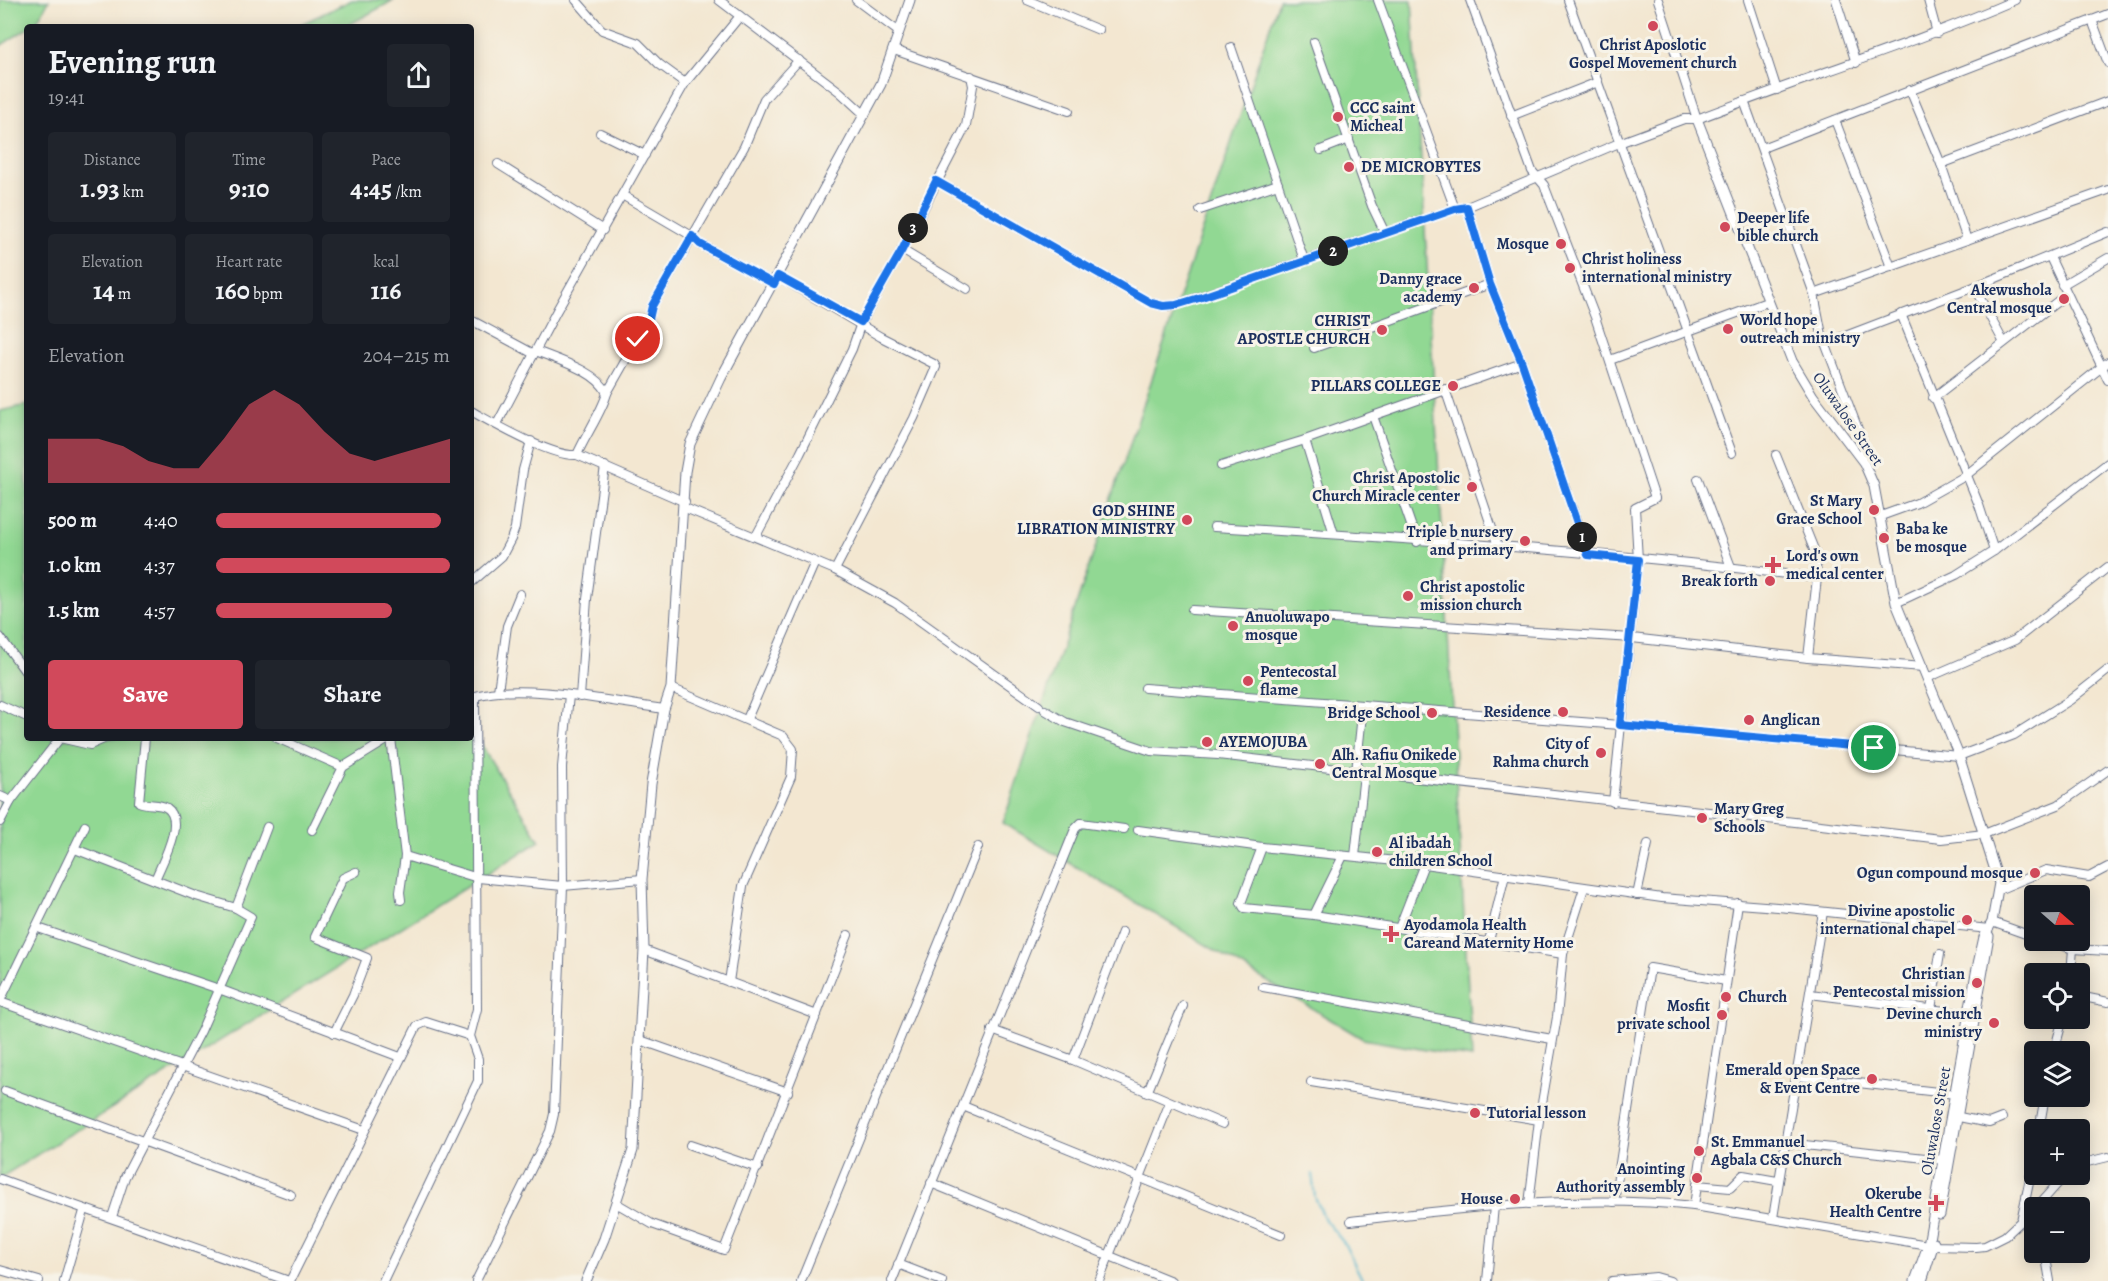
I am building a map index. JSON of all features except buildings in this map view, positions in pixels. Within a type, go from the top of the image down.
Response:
[{"type":"street","points":[[576,0],[602,30],[638,43],[659,64],[685,83]]},
{"type":"street","points":[[719,0],[799,60],[865,115]]},
{"type":"street","points":[[856,0],[899,32]]},
{"type":"street","points":[[586,1281],[616,1203],[633,1150],[644,950],[642,879],[651,784],[670,687],[685,505],[685,472],[690,444],[721,378],[865,115],[894,50],[910,0]]},
{"type":"street","points":[[1027,0],[1100,30]]},
{"type":"street","points":[[1378,0],[1455,209]]},
{"type":"street","points":[[1470,0],[1532,171],[1544,185],[1610,360],[1655,498],[1635,508],[1638,560],[1632,638],[1620,725],[1613,802]]},
{"type":"street","points":[[1568,0],[1732,453]]},
{"type":"street","name":"Oluwalose Street","points":[[1658,0],[1697,119],[1767,302],[1802,379],[1864,463],[1874,486],[1896,603],[1959,756],[1999,883],[1990,926],[1977,1015],[1922,1281]]},
{"type":"street","points":[[1748,0],[1778,90]]},
{"type":"street","points":[[1836,0],[1856,63]]},
{"type":"street","points":[[1928,0],[1937,33]]},
{"type":"street","points":[[936,181],[1151,303],[1163,306],[1199,298],[1304,260],[1455,209],[1467,207],[1619,143],[1684,119],[1697,119],[1856,63],[1937,33],[2015,0]]},
{"type":"street","points":[[1762,148],[2108,14]]},
{"type":"street","points":[[497,424],[685,83],[740,16]]},
{"type":"street","points":[[2092,20],[2108,63]]},
{"type":"street","points":[[1314,42],[1385,233]]},
{"type":"street","points":[[1231,47],[1304,260]]},
{"type":"street","points":[[894,50],[1069,111]]},
{"type":"street","points":[[577,455],[594,419],[605,403],[607,393],[649,319],[652,306],[744,147],[764,99],[799,60]]},
{"type":"street","points":[[756,536],[848,357],[861,322],[902,250],[966,126],[973,86],[971,76]]},
{"type":"street","points":[[1511,116],[1598,82]]},
{"type":"street","points":[[1910,90],[1941,164],[1967,240]]},
{"type":"street","points":[[1744,101],[1814,294],[1818,325],[1827,342],[1864,445],[1864,463]]},
{"type":"street","points":[[1941,164],[2108,101]]},
{"type":"street","points":[[1835,120],[1891,267]]},
{"type":"street","points":[[600,133],[645,155]]},
{"type":"street","points":[[1321,150],[1349,139]]},
{"type":"street","points":[[498,164],[603,230]]},
{"type":"street","points":[[1200,210],[1278,184]]},
{"type":"street","points":[[1814,294],[2108,190]]},
{"type":"street","points":[[622,195],[692,236],[700,244],[861,322],[881,337],[934,364],[936,372],[835,570]]},
{"type":"street","points":[[1467,207],[1490,284],[1522,363],[1588,555]]},
{"type":"street","points":[[1827,342],[1974,287],[2108,232]]},
{"type":"street","points":[[902,250],[967,289]]},
{"type":"street","points":[[2050,256],[2062,285],[2105,364],[2108,380]]},
{"type":"street","points":[[2062,285],[2108,258]]},
{"type":"street","points":[[1314,348],[1490,284]]},
{"type":"street","points":[[1974,287],[2003,341]]},
{"type":"street","points":[[1933,398],[2003,341],[2067,294]]},
{"type":"street","points":[[1610,360],[1767,302]]},
{"type":"street","points":[[1901,314],[1978,505],[1994,551]]},
{"type":"street","points":[[474,322],[535,352],[582,371],[600,383],[607,393]]},
{"type":"street","points":[[1221,466],[1305,440],[1522,363]]},
{"type":"street","points":[[1878,517],[1917,502],[1965,476],[2105,364]]},
{"type":"street","points":[[1445,389],[1498,546]]},
{"type":"street","points":[[474,412],[562,454],[577,455],[605,466],[685,505],[835,570],[895,603],[1065,722],[1151,751],[1218,755],[1941,839],[1984,834],[2058,805],[2108,770]]},
{"type":"street","points":[[1373,416],[1417,542]]},
{"type":"street","points":[[1305,440],[1334,534]]},
{"type":"street","points":[[474,580],[502,556],[511,539],[515,528],[523,470],[531,441]]},
{"type":"street","points":[[1776,455],[1815,552],[1817,578],[1808,658]]},
{"type":"street","points":[[1896,603],[1956,575],[1994,551],[2108,463]]},
{"type":"street","points":[[580,697],[586,599],[605,466]]},
{"type":"street","points":[[1698,479],[1731,567]]},
{"type":"street","points":[[1214,527],[1498,546],[1731,567],[1817,578]]},
{"type":"street","points":[[747,719],[814,562]]},
{"type":"street","points":[[1927,678],[2015,640],[2108,567]]},
{"type":"street","points":[[498,691],[507,626],[513,606],[520,594]]},
{"type":"street","points":[[1192,610],[1632,638],[1808,658],[1923,667]]},
{"type":"street","points":[[0,637],[24,670]]},
{"type":"street","points":[[1145,688],[1620,725],[1959,756],[2014,735],[2070,700],[2108,670]]},
{"type":"street","points":[[670,687],[747,719],[791,742],[794,759],[791,777],[743,886],[729,981]]},
{"type":"street","points":[[474,697],[498,691],[569,695],[664,709]]},
{"type":"street","points":[[476,1281],[553,1123],[563,886],[562,767],[569,695]]},
{"type":"street","points":[[0,705],[24,713]]},
{"type":"street","points":[[1355,856],[1363,705]]},
{"type":"street","points":[[383,1281],[478,1081],[478,1059],[470,1036],[477,1009],[478,878],[474,733]]},
{"type":"street","points":[[0,822],[11,801],[58,741]]},
{"type":"street","points":[[73,741],[90,745],[99,741]]},
{"type":"street","points":[[145,741],[139,801],[167,808],[173,817],[174,832],[155,880]]},
{"type":"street","points":[[284,741],[343,767]]},
{"type":"street","points":[[312,830],[343,767],[385,741]]},
{"type":"street","points":[[390,741],[405,856],[401,900]]},
{"type":"street","points":[[0,796],[11,801]]},
{"type":"street","points":[[892,1281],[1075,829],[1081,823],[1124,829]]},
{"type":"street","points":[[85,826],[0,1002],[364,1130]]},
{"type":"street","points":[[236,908],[267,827]]},
{"type":"street","points":[[1138,830],[1262,847],[1424,864],[1637,895],[1990,926],[2024,934]]},
{"type":"street","points":[[1637,895],[1648,844]]},
{"type":"street","points":[[801,1281],[978,847]]},
{"type":"street","points":[[1262,847],[1241,906],[1489,941],[1563,954]]},
{"type":"street","points":[[75,849],[236,908],[251,917],[182,1067],[125,1177],[112,1217]]},
{"type":"street","points":[[405,856],[478,878],[563,886],[642,879]]},
{"type":"street","points":[[1314,915],[1343,856]]},
{"type":"street","points":[[1398,928],[1424,864]]},
{"type":"street","points":[[1998,890],[2046,870],[2089,877],[2108,867]]},
{"type":"street","points":[[334,1033],[353,995],[367,958],[315,937],[343,878],[356,872]]},
{"type":"street","points":[[1489,941],[1505,875]]},
{"type":"street","points":[[1529,1203],[1563,954],[1584,888]]},
{"type":"street","points":[[1694,1206],[1738,903]]},
{"type":"street","points":[[1773,1218],[1777,1181],[1786,1143],[1823,912]]},
{"type":"street","name":"Oluwalose Street","points":[[1915,1281],[1931,1246],[1944,1160],[1956,1117],[1956,1094],[1969,1014],[1984,937],[1990,926]]},
{"type":"street","points":[[38,927],[219,989],[400,1057]]},
{"type":"street","points":[[1073,1060],[1122,932]]},
{"type":"street","points":[[616,1203],[652,1224],[724,1250],[848,935]]},
{"type":"street","points":[[644,950],[817,1015]]},
{"type":"street","points":[[2090,950],[2108,951]]},
{"type":"street","points":[[1931,1008],[1940,954]]},
{"type":"street","points":[[1614,1202],[1650,968],[1725,981]]},
{"type":"street","points":[[1263,987],[1552,1039]]},
{"type":"street","points":[[1810,994],[1969,1014]]},
{"type":"street","points":[[2090,998],[2108,1002]]},
{"type":"street","points":[[1147,1093],[1183,1006]]},
{"type":"street","points":[[0,1179],[84,1211],[112,1217],[269,1277],[289,1281],[400,1057],[421,1023],[426,1022],[470,1036]]},
{"type":"street","points":[[992,1030],[1073,1060],[1223,1124]]},
{"type":"street","points":[[640,1040],[788,1092]]},
{"type":"street","points":[[1796,1076],[1956,1094]]},
{"type":"street","points":[[1311,1082],[1539,1120]]},
{"type":"street","points":[[5,1091],[291,1195]]},
{"type":"street","points":[[1099,1281],[1170,1102]]},
{"type":"street","points":[[963,1106],[1041,1139],[1141,1176],[1281,1235]]},
{"type":"street","points":[[1956,1117],[1989,1123],[2002,1118]]},
{"type":"street","points":[[1786,1143],[1944,1160]]},
{"type":"street","points":[[690,1145],[758,1168]]},
{"type":"street","points":[[2090,1161],[2108,1156]]},
{"type":"street","points":[[1697,1185],[1731,1188],[1743,1175],[1777,1181]]},
{"type":"street","points":[[931,1183],[1171,1281]]},
{"type":"street","points":[[2020,1222],[2028,1185]]},
{"type":"street","points":[[2046,1197],[2056,1185]]},
{"type":"street","points":[[1351,1221],[1529,1203],[1614,1202],[1694,1206],[1931,1246],[1985,1246],[2005,1236],[2024,1218]]},
{"type":"street","points":[[1487,1281],[1494,1206]]},
{"type":"street","points":[[64,1281],[84,1211]]},
{"type":"street","points":[[2048,1263],[2050,1281]]},
{"type":"street","points":[[898,1264],[942,1281]]},
{"type":"street","points":[[0,1270],[39,1281]]},
{"type":"street","points":[[1612,1281],[1656,1277],[1671,1281]]},
{"type":"green space","points":[[0,0],[49,0],[36,23],[24,24],[24,31],[0,46]]},
{"type":"green space","points":[[352,0],[394,0],[350,24],[301,24]]},
{"type":"green space","points":[[1279,0],[1412,0],[1472,1058],[1363,1039],[1003,823]]},
{"type":"green space","points":[[24,406],[24,741],[474,741],[474,733],[540,841],[0,1178],[0,411]]},
{"type":"waterway","points":[[1312,1174],[1315,1197],[1325,1220],[1344,1243],[1363,1281]]},
{"type":"place","name":"Christ Aposlotic Gospel Movement church","points":[[1653,26]]},
{"type":"place","name":"CCC saint Micheal","points":[[1338,117]]},
{"type":"place","name":"DE MICROBYTES","points":[[1349,167]]},
{"type":"place","name":"Deeper life bible church","points":[[1725,227]]},
{"type":"place","name":"Mosque","points":[[1561,244]]},
{"type":"place","name":"Christ holiness international ministry","points":[[1570,268]]},
{"type":"place","name":"Danny grace academy","points":[[1474,288]]},
{"type":"place","name":"Akewushola Central mosque","points":[[2064,299]]},
{"type":"place","name":"World hope outreach ministry","points":[[1728,329]]},
{"type":"place","name":"CHRIST APOSTLE CHURCH","points":[[1382,330]]},
{"type":"place","name":"PILLARS COLLEGE","points":[[1453,386]]},
{"type":"place","name":"Christ Apostolic Church Miracle center","points":[[1472,487]]},
{"type":"place","name":"St Mary Grace School","points":[[1874,510]]},
{"type":"place","name":"GOD SHINE LIBRATION MINISTRY","points":[[1187,520]]},
{"type":"place","name":"Baba ke be mosque","points":[[1884,538]]},
{"type":"place","name":"Triple b nursery and primary","points":[[1525,541]]},
{"type":"place","name":"Lord's own medical center","points":[[1773,565]]},
{"type":"place","name":"Break forth","points":[[1770,581]]},
{"type":"place","name":"Christ apostolic mission church","points":[[1408,596]]},
{"type":"place","name":"Anuoluwapo mosque","points":[[1233,626]]},
{"type":"place","name":"Pentecostal flame","points":[[1248,681]]},
{"type":"place","name":"Residence","points":[[1563,712]]},
{"type":"place","name":"Bridge School","points":[[1432,713]]},
{"type":"place","name":"Anglican","points":[[1749,720]]},
{"type":"place","name":"AYEMOJUBA","points":[[1207,742]]},
{"type":"place","name":"City of Rahma church","points":[[1601,753]]},
{"type":"place","name":"Alh. Rafiu Onikede Central Mosque","points":[[1320,764]]},
{"type":"place","name":"Mary Greg Schools","points":[[1702,818]]},
{"type":"place","name":"Al ibadah children School","points":[[1377,852]]},
{"type":"place","name":"Ogun compound mosque","points":[[2035,873]]},
{"type":"place","name":"Divine apostolic international chapel","points":[[1967,920]]},
{"type":"place","name":"Ayodamola Health Careand Maternity Home","points":[[1391,934]]},
{"type":"place","name":"Christian Pentecostal mission","points":[[1977,983]]},
{"type":"place","name":"Church","points":[[1726,997]]},
{"type":"place","name":"Mosfit private school","points":[[1722,1015]]},
{"type":"place","name":"Devine church ministry","points":[[1994,1023]]},
{"type":"place","name":"Emerald open Space & Event Centre","points":[[1872,1079]]},
{"type":"place","name":"Tutorial lesson","points":[[1475,1113]]},
{"type":"place","name":"St. Emmanuel Agbala C&S Church","points":[[1699,1151]]},
{"type":"place","name":"Anointing Authority assembly","points":[[1697,1178]]},
{"type":"place","name":"House","points":[[1515,1199]]},
{"type":"place","name":"Okerube Health Centre","points":[[1936,1203]]},
{"type":"route","points":[[638,339],[649,319],[652,306],[692,236],[700,244],[774,284],[778,276],[861,322],[902,250],[936,181],[954,189],[1016,227],[1070,255],[1151,303],[1163,306],[1176,305],[1199,298],[1304,260],[1455,209],[1467,207],[1490,284],[1522,363],[1588,555],[1638,560],[1632,638],[1620,725],[1874,748]]}]
